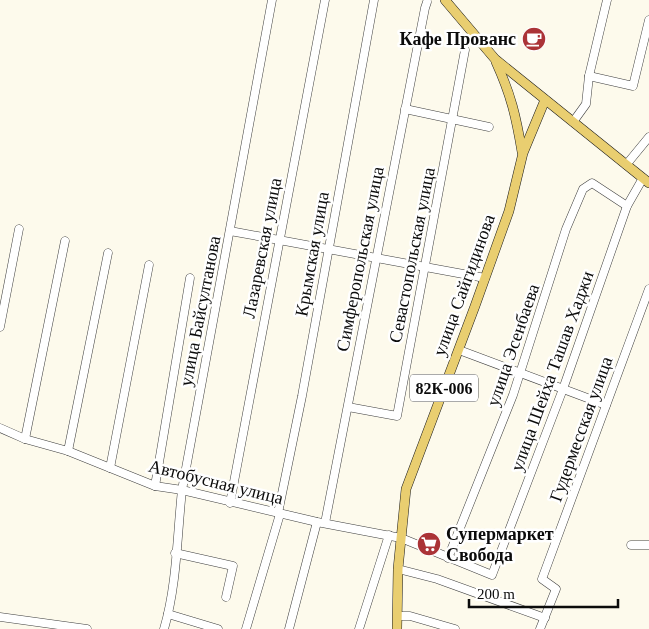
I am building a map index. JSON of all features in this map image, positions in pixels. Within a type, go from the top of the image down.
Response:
[{"type":"main road","name":"82К-006","points":[[445,0],[495,59],[516,112],[522,153]]},
{"type":"main road","points":[[495,59],[646,180]]},
{"type":"main road","name":"улица Сайгидинова","points":[[397,629],[398,569],[406,489],[485,278],[508,211],[522,153],[545,100]]},
{"type":"street","name":"улица Байсултанова","points":[[164,629],[168,614],[176,554],[182,490],[272,0]]},
{"type":"street","name":"Лазаревская улица","points":[[230,503],[325,0]]},
{"type":"street","name":"Крымская улица","points":[[246,629],[279,513],[374,0]]},
{"type":"street","points":[[573,122],[586,104],[589,76],[607,0]]},
{"type":"street","name":"Симферопольская улица","points":[[289,629],[321,522],[348,407],[404,109],[427,2]]},
{"type":"street","points":[[589,76],[633,86],[649,20]]},
{"type":"street","name":"Севастопольская улица","points":[[348,407],[397,416],[465,50]]},
{"type":"street","points":[[404,109],[488,127]]},
{"type":"street","points":[[626,165],[649,137]]},
{"type":"street","name":"улица Шейха Ташав Хаджи","points":[[492,575],[563,389],[628,206],[646,180]]},
{"type":"street","name":"улица Эсенбаева","points":[[448,558],[521,372],[566,229],[583,189],[592,183],[628,206]]},
{"type":"street","points":[[0,327],[19,229]]},
{"type":"street","points":[[230,231],[485,278]]},
{"type":"street","points":[[25,439],[65,241]]},
{"type":"street","points":[[68,451],[108,253]]},
{"type":"street","points":[[110,468],[149,265]]},
{"type":"street","points":[[155,486],[190,278]]},
{"type":"street","name":"Гудермесская улица","points":[[540,629],[556,589],[542,580],[649,289]]},
{"type":"street","points":[[458,350],[606,405]]},
{"type":"street","name":"Автобусная улица","points":[[0,428],[25,439],[68,451],[155,486],[182,490],[230,503],[401,538],[492,575]]},
{"type":"street","points":[[359,629],[389,535]]},
{"type":"street","points":[[631,545],[649,545]]},
{"type":"street","points":[[176,554],[233,566],[226,597]]},
{"type":"street","points":[[398,569],[437,579],[544,618]]},
{"type":"street","points":[[168,614],[218,629]]},
{"type":"street","points":[[398,616],[410,616],[455,629]]},
{"type":"street","points":[[0,617],[52,627],[87,629]]},
{"type":"place","name":"Кафе Прованс","points":[[534,39]]},
{"type":"place","name":"Супермаркет Свобода","points":[[429,544]]}]
